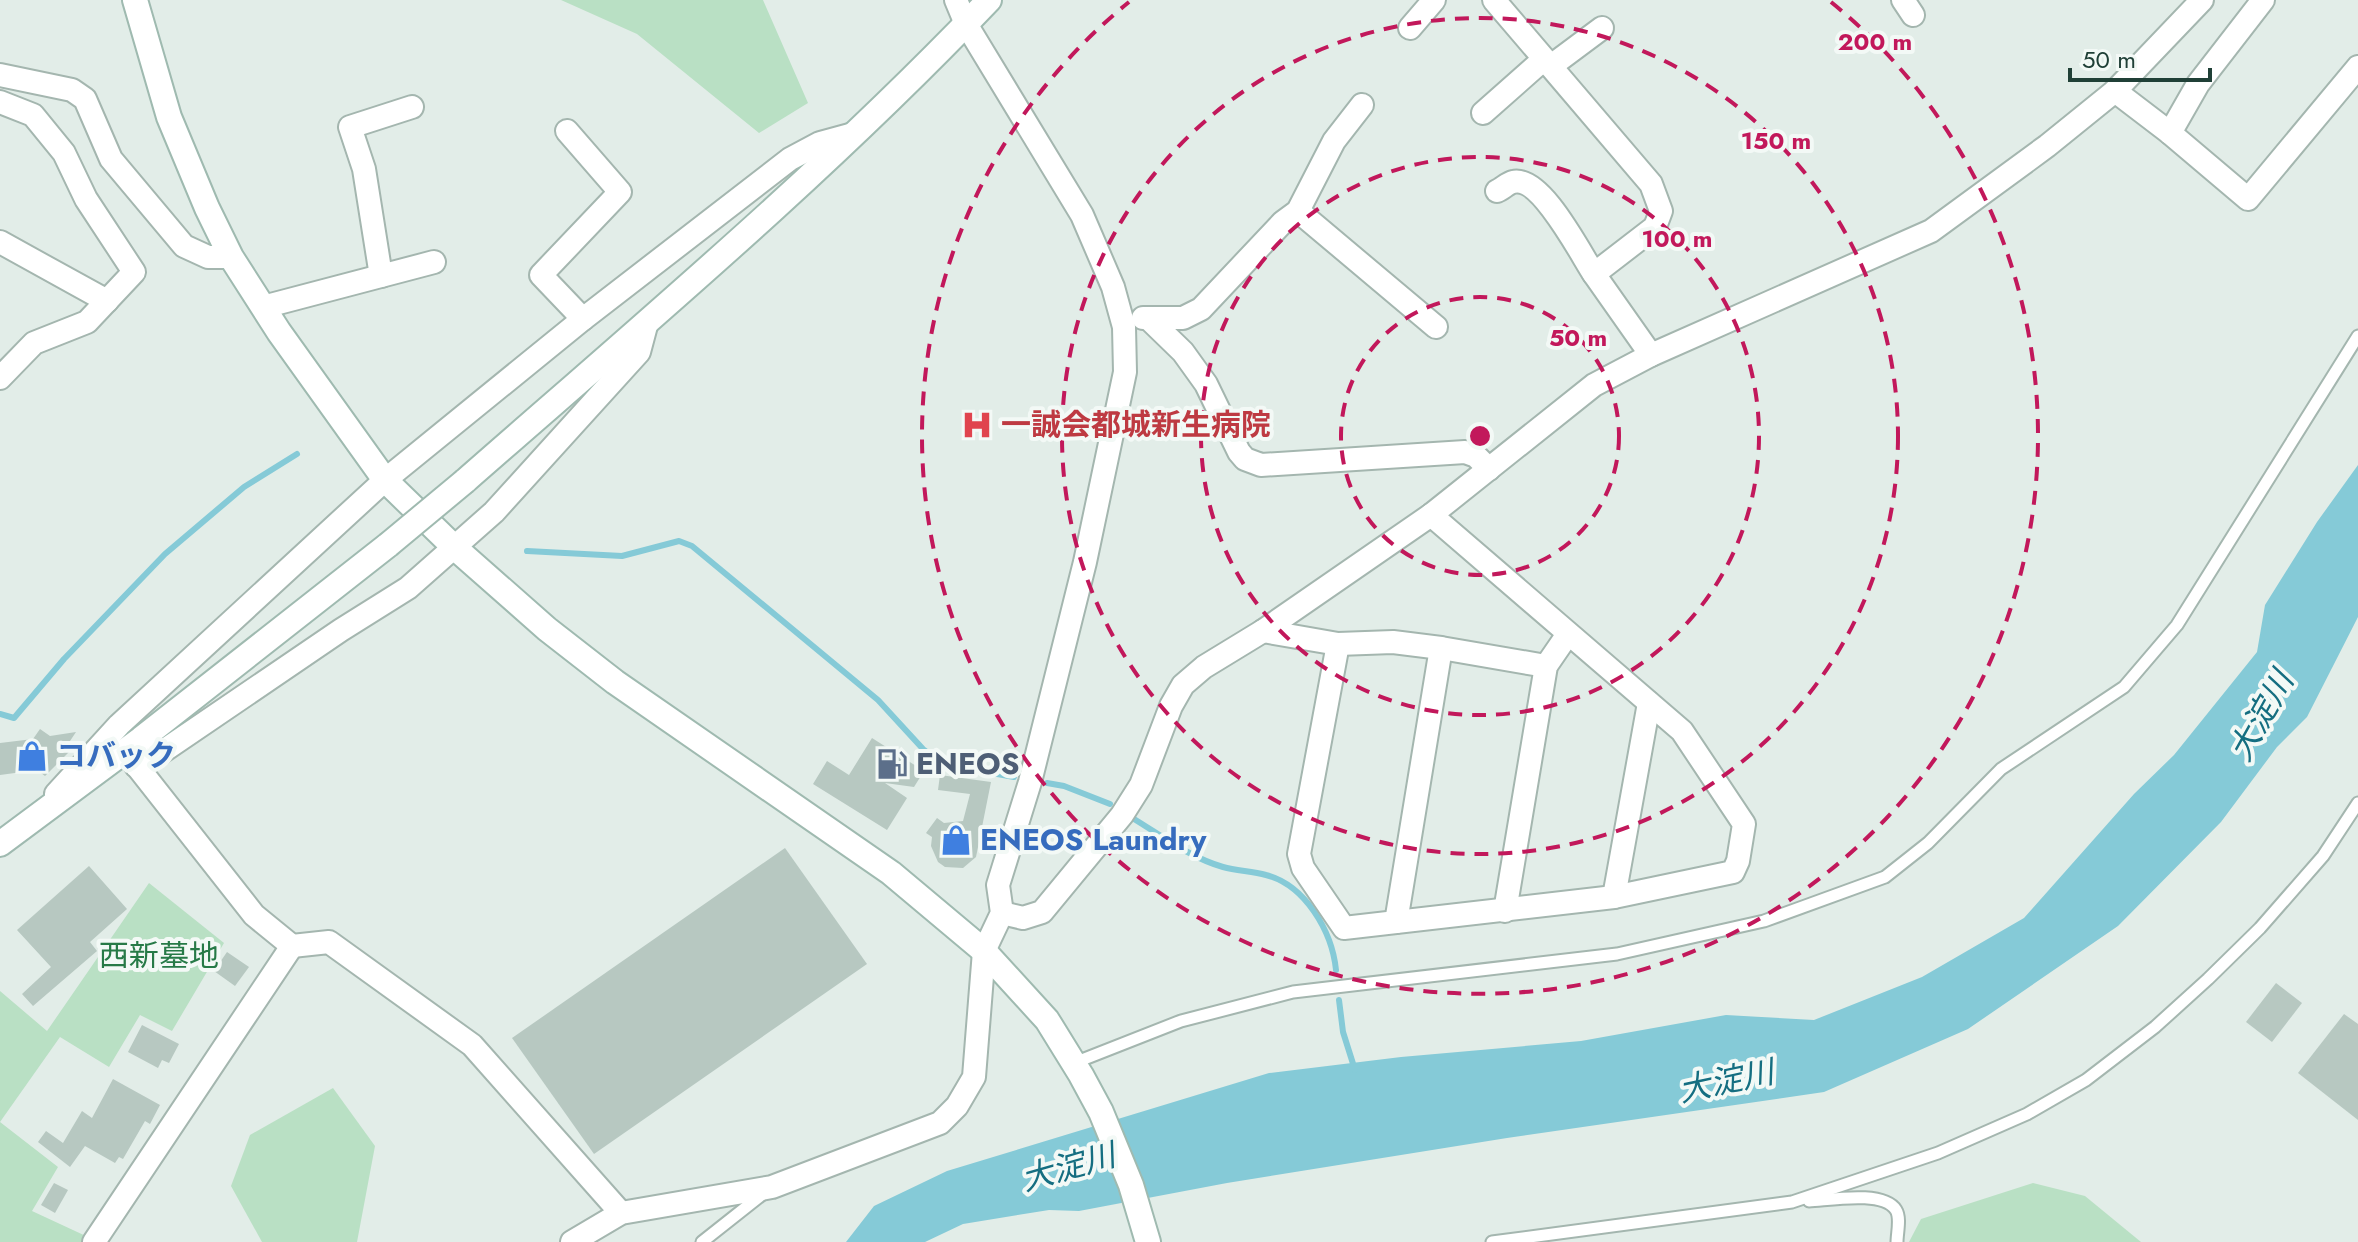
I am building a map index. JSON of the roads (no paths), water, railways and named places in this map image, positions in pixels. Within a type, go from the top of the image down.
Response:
[{"type":"street","points":[[135,0],[169,117],[231,257],[385,480],[454,547],[547,629],[615,682],[891,873],[984,951],[1047,1020],[1077,1069],[1101,1112],[1125,1170],[1148,1242]]},
{"type":"street","points":[[572,1242],[621,1213],[772,1187],[940,1123],[957,1106],[974,1077],[984,951],[1002,913],[998,885],[1030,782],[1085,562],[1125,372],[1124,327],[1113,287],[1082,215],[966,24],[956,0]]},
{"type":"street","points":[[0,844],[131,758],[465,481],[647,322],[853,134],[989,0]]},
{"type":"street","points":[[1410,28],[1434,0]]},
{"type":"street","points":[[1494,0],[1651,184],[1661,211],[1655,227],[1594,274]]},
{"type":"street","points":[[1002,913],[1023,918],[1042,912],[1122,815],[1141,785],[1171,706],[1183,685],[1204,667],[1263,631],[1431,515],[1594,385],[1651,355],[1931,231],[2047,146],[2115,91],[2202,0]]},
{"type":"street","points":[[2170,133],[2198,84],[2263,0]]},
{"type":"street","points":[[1483,113],[1548,62],[1602,28]]},
{"type":"street","points":[[2115,91],[2248,199],[2358,67]]},
{"type":"street","points":[[0,75],[72,90],[85,99],[111,159],[184,246],[208,257],[231,257]]},
{"type":"street","points":[[0,102],[33,115],[64,153],[86,199],[134,272],[87,322],[34,343],[1,375]]},
{"type":"street","points":[[1119,310],[1149,319],[1183,318],[1201,309],[1283,222],[1298,211],[1334,141],[1362,105]]},
{"type":"street","points":[[381,276],[364,169],[350,127],[412,107]]},
{"type":"street","points":[[567,131],[620,192],[541,275],[583,319]]},
{"type":"street","points":[[34,819],[119,725],[385,480],[583,319],[790,159],[820,143],[853,134]]},
{"type":"street","points":[[1497,191],[1514,181],[1528,184],[1544,196],[1651,355]]},
{"type":"street","points":[[1298,211],[1436,327]]},
{"type":"street","points":[[0,242],[107,301]]},
{"type":"street","points":[[263,307],[434,262]]},
{"type":"street","points":[[1149,319],[1183,352],[1206,384],[1245,459],[1261,465],[1465,452],[1476,456],[1489,469]]},
{"type":"street","points":[[131,758],[150,760],[408,588],[494,512],[639,352],[647,322]]},
{"type":"street","points":[[1338,644],[1299,854],[1303,868],[1344,928],[1614,897],[1733,872],[1738,861],[1744,824],[1682,731],[1431,515]]},
{"type":"street","points":[[1263,631],[1338,644],[1393,642],[1546,666]]},
{"type":"street","points":[[1505,911],[1546,666],[1568,634]]},
{"type":"street","points":[[1396,922],[1441,648]]},
{"type":"street","points":[[1614,897],[1649,703]]},
{"type":"street","points":[[131,758],[254,915],[292,946],[329,942],[472,1045],[621,1213]]},
{"type":"street","points":[[94,1242],[292,946]]},
{"type":"lane","points":[[1077,1069],[1181,1021],[1293,992],[1617,954],[1764,921],[1885,877],[1928,843],[2001,769],[2124,687],[2177,625],[2358,336]]},
{"type":"lane","points":[[1792,1202],[1938,1153],[2027,1114],[2086,1080],[2155,1027],[2260,928],[2323,856],[2358,803]]},
{"type":"lane","points":[[702,1242],[772,1187]]},
{"type":"lane","points":[[1492,1242],[1792,1202],[1877,1198],[1895,1210],[1898,1218],[1897,1242]]},
{"type":"water","name":"大淀川","points":[[2358,465],[2358,617],[2307,717],[2277,747],[2221,822],[2118,926],[1968,1029],[1824,1092],[1507,1138],[1227,1183],[1079,1211],[1049,1210],[963,1224],[925,1242],[846,1242],[874,1206],[947,1171],[1269,1073],[1401,1057],[1581,1041],[1726,1015],[1814,1020],[1922,977],[2024,918],[2134,794],[2174,755],[2257,652],[2265,605],[2317,522]]},
{"type":"waterway","points":[[0,714],[14,718],[64,659],[165,554],[244,487],[297,454]]},
{"type":"waterway","points":[[527,551],[622,556],[679,541],[692,546],[878,700],[923,749],[942,764],[1014,777]]},
{"type":"waterway","points":[[1047,783],[1064,786],[1110,804]]},
{"type":"waterway","points":[[1134,819],[1200,858],[1223,867],[1266,875],[1293,889],[1322,925],[1336,970]]},
{"type":"waterway","points":[[1339,1000],[1343,1032],[1355,1070]]},
{"type":"place","name":"一誠会都城新生病院","points":[[977,425]]},
{"type":"place","name":"コバック","points":[[32,756]]},
{"type":"place","name":"ENEOS","points":[[892,764]]},
{"type":"place","name":"ENEOS Laundry","points":[[956,840]]},
{"type":"park label","name":"西新墓地","points":[[159,956]]}]
